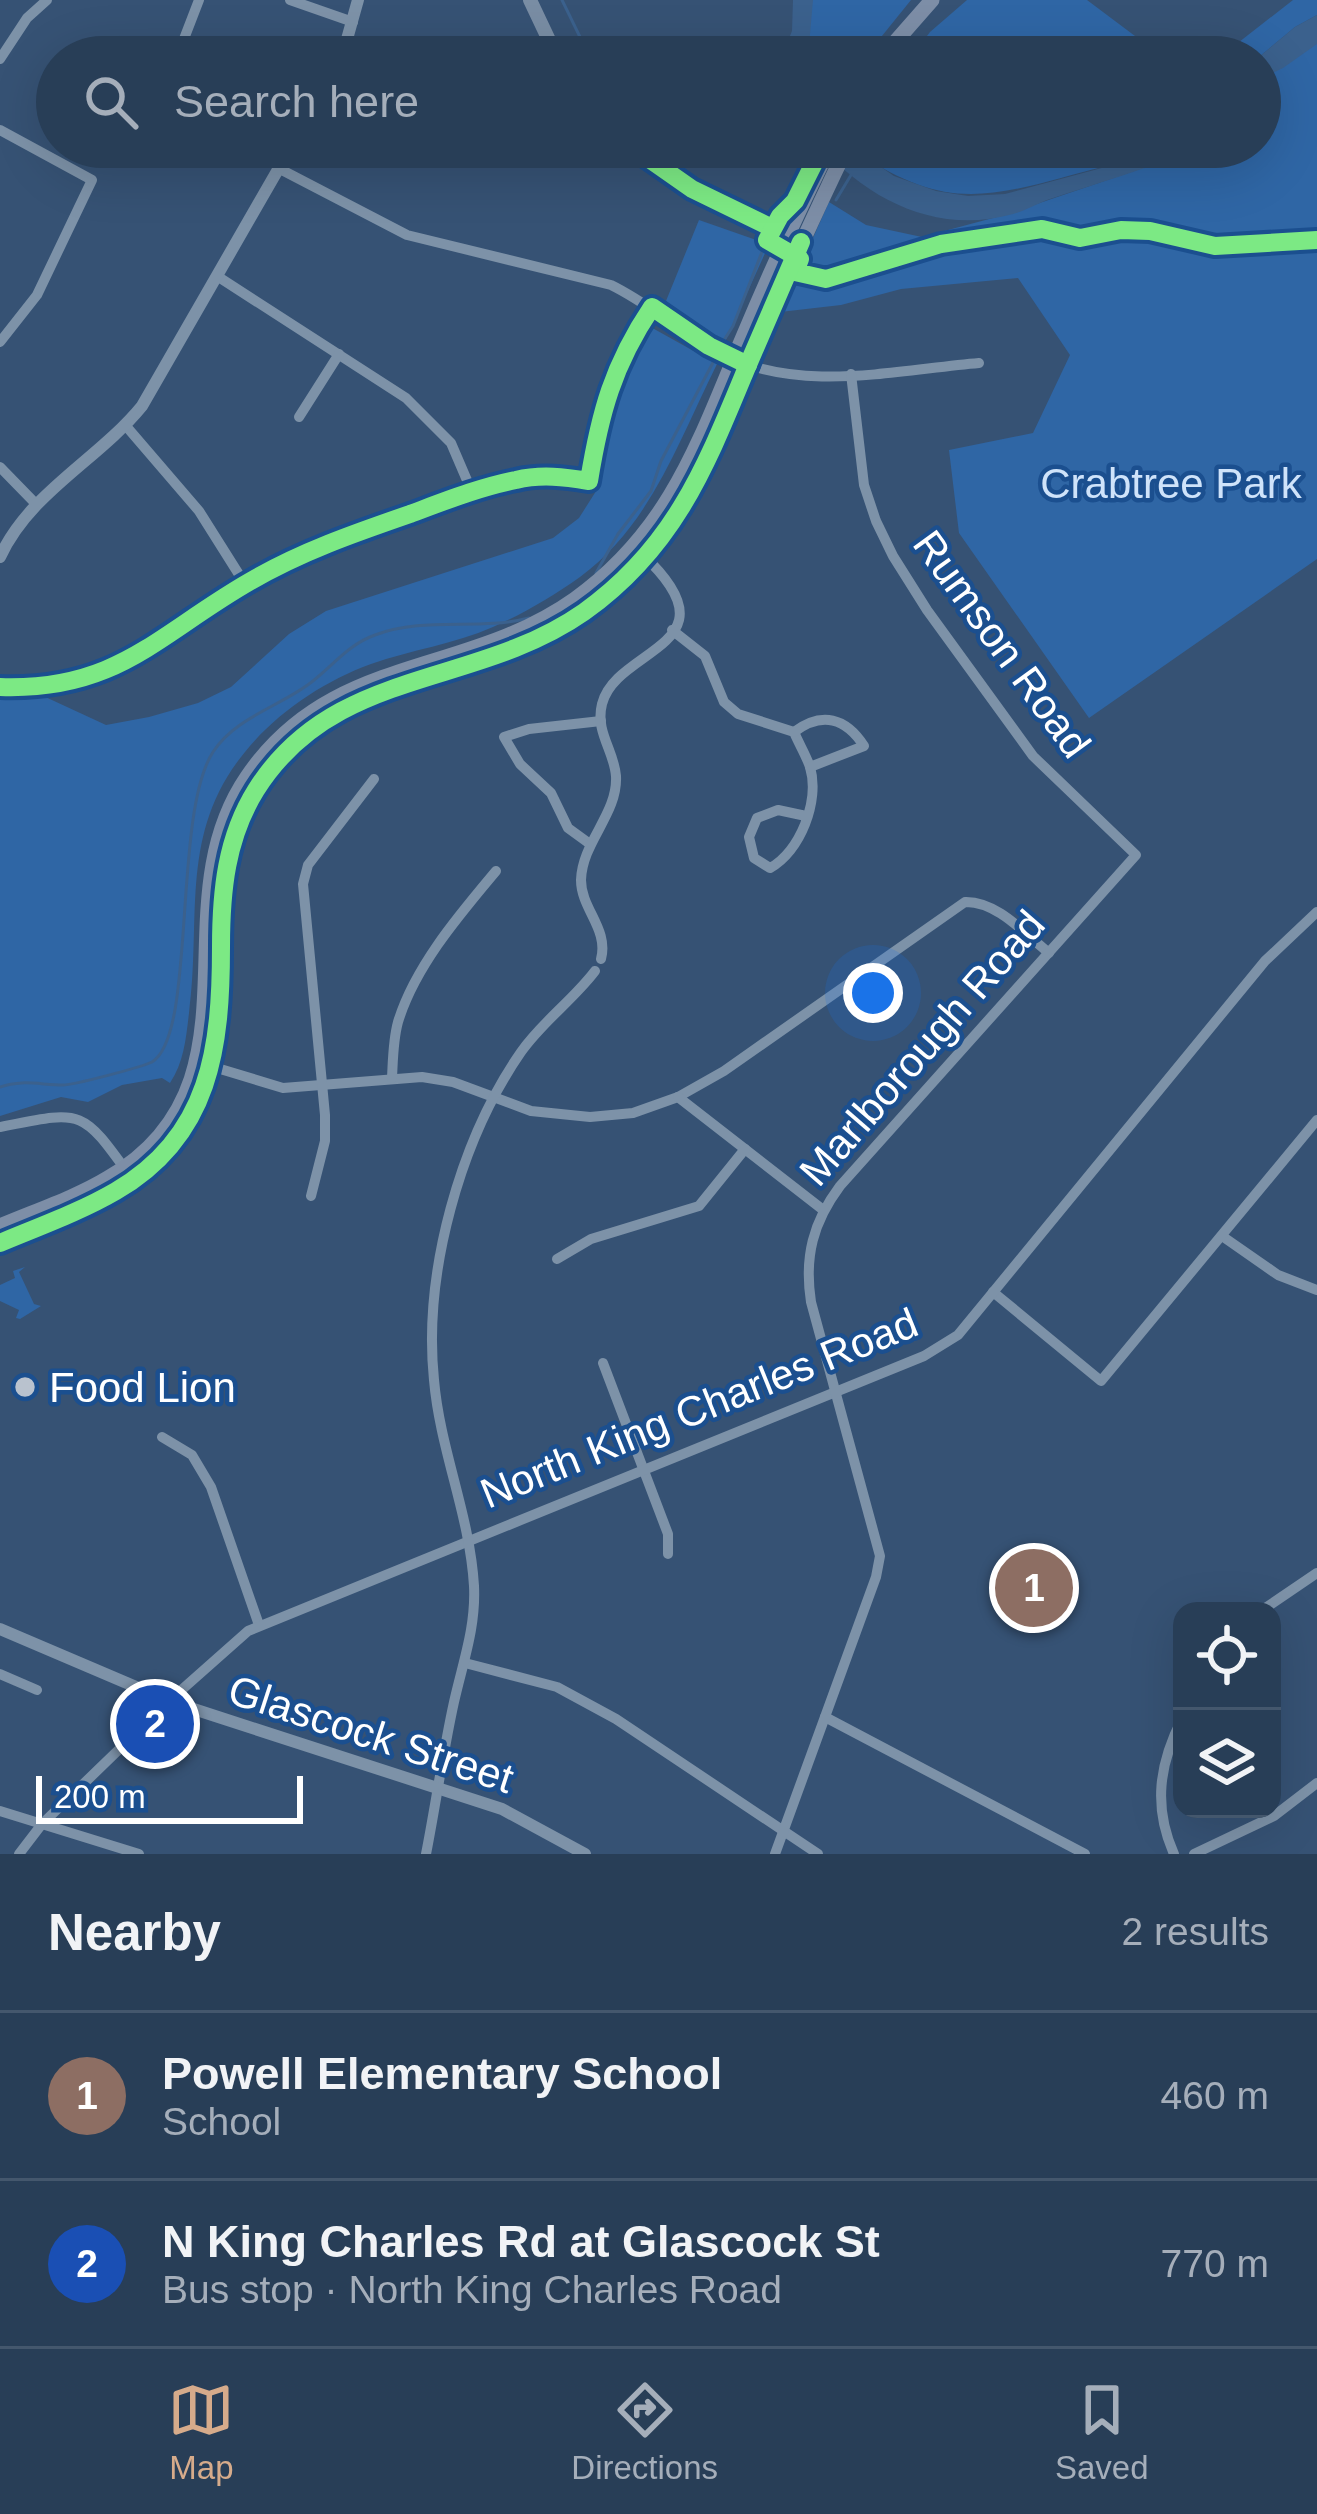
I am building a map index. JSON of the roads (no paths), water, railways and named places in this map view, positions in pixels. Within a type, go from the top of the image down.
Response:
[{"type":"main road","points":[[530,0],[547,36]]},
{"type":"main road","points":[[900,36],[932,0]]},
{"type":"main road","points":[[914,36],[946,0]]},
{"type":"main road","points":[[662,168],[692,189],[794,238]]},
{"type":"main road","points":[[819,187],[824,168]]},
{"type":"main road","points":[[0,1243],[115,1192],[128,1174],[178,1137],[201,1098],[221,1002],[223,880],[245,810],[279,760],[307,732],[364,699],[496,659],[587,609],[696,487],[741,362],[794,238],[832,168]]},
{"type":"main road","points":[[0,1226],[106,1179],[128,1174]]},
{"type":"street","points":[[0,59],[27,18],[47,0]]},
{"type":"street","points":[[185,36],[199,0]]},
{"type":"street","points":[[290,0],[353,22]]},
{"type":"street","points":[[349,36],[358,0]]},
{"type":"street","points":[[0,130],[36,150]]},
{"type":"street","points":[[0,342],[37,295],[92,180],[70,168]]},
{"type":"street","points":[[0,557],[36,504],[126,426],[158,379],[278,168],[406,235],[611,285],[741,362],[812,376],[979,363]]},
{"type":"street","points":[[217,276],[406,398],[451,443],[472,492]]},
{"type":"street","points":[[0,687],[33,688],[91,676],[140,656],[290,559],[472,492],[519,479],[559,476],[589,481],[612,377],[652,308]]},
{"type":"street","points":[[299,416],[338,354]]},
{"type":"street","name":"Rumson Road","points":[[851,374],[864,485],[893,556],[1033,755],[1136,855]]},
{"type":"street","points":[[126,426],[199,511],[245,584]]},
{"type":"street","points":[[0,467],[36,504]]},
{"type":"street","points":[[427,1854],[474,1626],[474,1587],[434,1383],[438,1265],[457,1188],[495,1097],[524,1048],[598,965],[604,947],[580,883],[590,844],[610,806],[616,775],[601,721],[608,689],[664,645],[678,596],[640,552]]},
{"type":"street","points":[[672,630],[705,656],[724,702],[738,713],[794,732],[810,767],[813,786],[806,816],[797,842],[784,860],[770,868],[754,858],[749,837],[757,818],[778,810],[806,816]]},
{"type":"street","points":[[794,732],[823,720],[843,722],[864,746],[810,767]]},
{"type":"street","points":[[590,844],[568,828],[551,793],[520,764],[504,737],[529,729],[601,721]]},
{"type":"street","points":[[311,1196],[325,1141],[303,884],[308,865],[374,779]]},
{"type":"street","name":"Marlborough Road","points":[[775,1854],[877,1577],[880,1556],[807,1276],[822,1209],[1136,855]]},
{"type":"street","points":[[392,1078],[394,1037],[406,1002],[457,919],[496,871]]},
{"type":"street","points":[[205,1065],[283,1088],[422,1077],[453,1082],[531,1111],[590,1117],[633,1112],[678,1097],[724,1071],[964,902],[999,913],[1049,953]]},
{"type":"street","name":"North King Charles Road","points":[[19,1854],[42,1824],[169,1701],[259,1625],[924,1356],[958,1335],[1264,961],[1317,912]]},
{"type":"street","points":[[678,1097],[822,1209]]},
{"type":"street","points":[[0,1127],[63,1114],[93,1129],[128,1174]]},
{"type":"street","points":[[993,1292],[1101,1381],[1315,1125]]},
{"type":"street","points":[[557,1259],[591,1239],[699,1205],[746,1149]]},
{"type":"street","points":[[1222,1237],[1278,1275],[1317,1290]]},
{"type":"street","points":[[603,1363],[668,1534],[668,1554]]},
{"type":"street","points":[[162,1437],[192,1455],[211,1486],[259,1625]]},
{"type":"street","points":[[1274,1602],[1317,1573]]},
{"type":"street","name":"Glascock Street","points":[[0,1629],[169,1701],[502,1809],[585,1854]]},
{"type":"street","points":[[465,1663],[556,1687],[616,1720],[818,1854]]},
{"type":"street","points":[[0,1674],[37,1690]]},
{"type":"street","points":[[826,1717],[1085,1854]]},
{"type":"street","points":[[1173,1740],[1160,1790],[1165,1833],[1174,1854]]},
{"type":"street","points":[[1194,1854],[1274,1816],[1317,1783]]},
{"type":"street","points":[[0,1811],[140,1854]]},
{"type":"waterway","points":[[562,0],[580,36]]},
{"type":"waterway","points":[[836,200],[851,175]]},
{"type":"waterway","points":[[719,348],[733,326],[762,252]]},
{"type":"waterway","points":[[596,573],[651,491],[661,461],[716,357]]},
{"type":"waterway","points":[[0,1087],[63,1085],[108,1075],[152,1062],[166,1044],[175,1011],[200,782],[213,752],[233,730],[297,692],[348,650],[375,635],[413,626],[529,618]]},
{"type":"place","name":"Food Lion","points":[[25,1387]]},
{"type":"place","name":"Powell Elementary School","points":[[1034,1588]]},
{"type":"place","name":"N King Charles Rd at Glascock St","points":[[155,1724]]},
{"type":"park label","name":"Crabtree Park","points":[[1171,483]]}]
